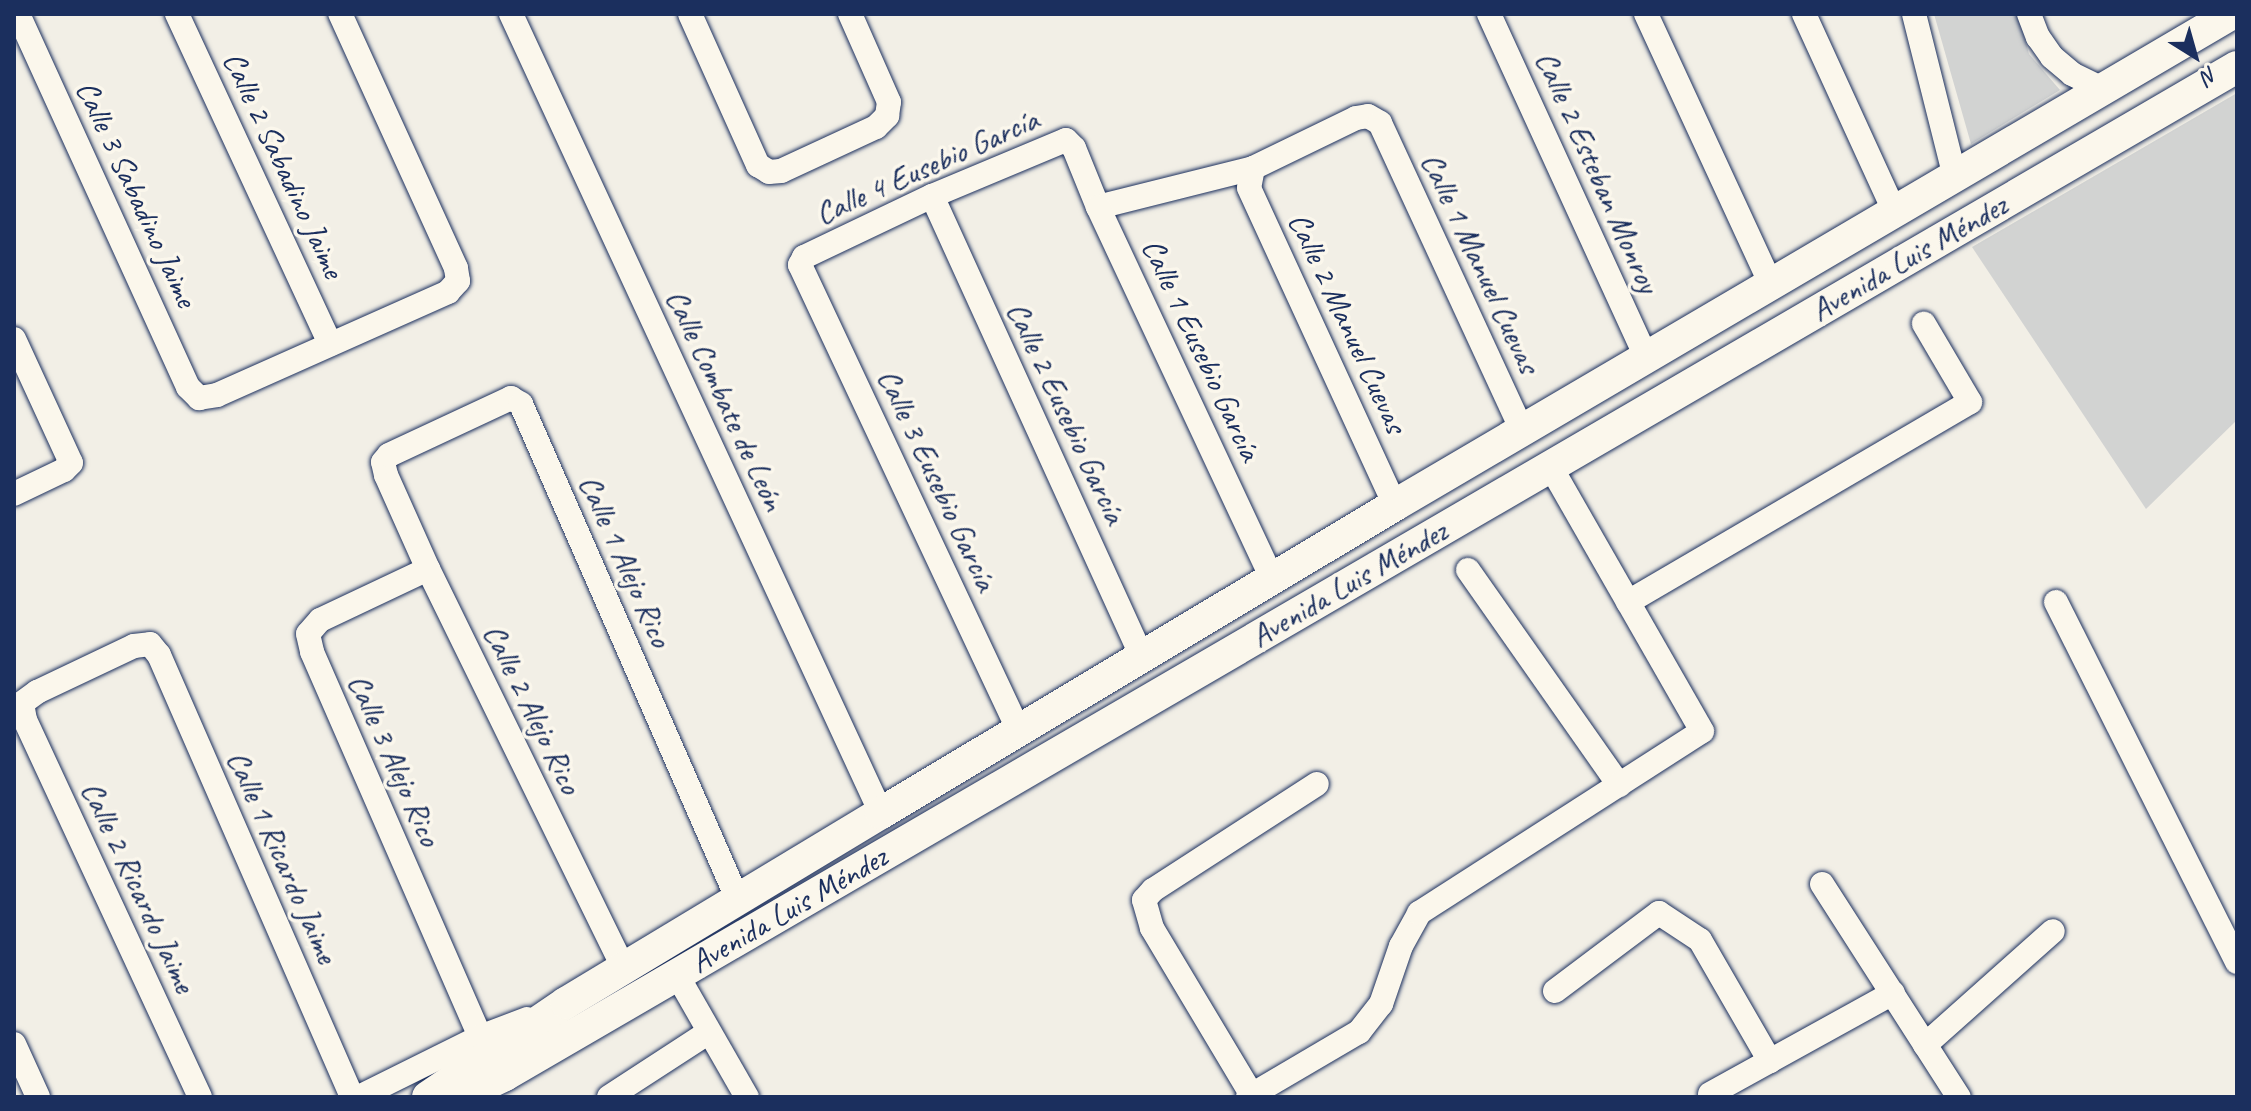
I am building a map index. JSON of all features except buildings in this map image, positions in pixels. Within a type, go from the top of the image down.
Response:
[{"type":"main road","name":"Avenida Luis Méndez","points":[[428,1097],[566,1003],[1272,578],[2231,14]]},
{"type":"main road","name":"Avenida Luis Méndez","points":[[459,1097],[505,1075],[2237,67]]},
{"type":"street","name":"Calle 3 Sabadino Jaime","points":[[18,14],[188,387],[199,398],[217,395],[330,344]]},
{"type":"street","name":"Calle 2 Sabadino Jaime","points":[[177,14],[330,344]]},
{"type":"street","points":[[330,344],[448,292],[458,281],[456,268],[340,14]]},
{"type":"street","name":"Calle Combate de León","points":[[511,14],[881,813]]},
{"type":"street","points":[[690,14],[758,165],[769,172],[781,171],[876,127],[887,116],[889,102],[850,14]]},
{"type":"street","name":"Calle 2 Esteban Monroy","points":[[1489,14],[1646,357]]},
{"type":"street","points":[[1646,14],[1771,285]]},
{"type":"street","points":[[1804,14],[1895,213]]},
{"type":"street","points":[[1914,14],[1955,177]]},
{"type":"street","points":[[2029,14],[2038,37],[2052,57],[2072,74],[2105,90]]},
{"type":"street","name":"Calle 1 Manuel Cuevas","points":[[1253,168],[1356,118],[1368,116],[1380,123],[1522,431]]},
{"type":"street","name":"Calle 4 Eusebio García","points":[[804,257],[932,196],[1066,140],[1074,148]]},
{"type":"street","name":"Calle 1 Eusebio García","points":[[1074,148],[1098,207],[1272,578]]},
{"type":"street","points":[[1098,207],[1253,168]]},
{"type":"street","name":"Calle 2 Manuel Cuevas","points":[[1253,168],[1249,188],[1395,505]]},
{"type":"street","name":"Calle 2 Eusebio García","points":[[932,196],[1142,657]]},
{"type":"street","name":"Calle 3 Eusebio García","points":[[804,257],[800,265],[1019,731]]},
{"type":"street","points":[[1628,602],[1970,402],[1924,324]]},
{"type":"street","points":[[14,339],[71,463],[64,470],[14,494]]},
{"type":"street","name":"Calle 1 Alejo Rico","points":[[386,475],[383,462],[389,455],[511,398],[521,404],[738,900]]},
{"type":"street","points":[[1317,784],[1153,890],[1144,900],[1152,928],[1251,1096],[1359,1032],[1381,1004],[1401,946],[1419,913],[1702,731],[1551,467]]},
{"type":"street","name":"Calle 2 Alejo Rico","points":[[386,475],[428,569],[624,969]]},
{"type":"street","name":"Calle 3 Alejo Rico","points":[[428,569],[320,620],[308,634],[312,652],[480,1037]]},
{"type":"street","points":[[1468,570],[1619,785]]},
{"type":"street","points":[[2056,602],[2237,962]]},
{"type":"street","name":"Calle 2 Ricardo Jaime","points":[[150,644],[134,646],[37,692],[22,703],[25,720],[200,1097]]},
{"type":"street","name":"Calle 1 Ricardo Jaime","points":[[150,644],[159,655],[352,1097]]},
{"type":"street","points":[[1822,884],[1959,1097]]},
{"type":"street","points":[[1555,991],[1659,913],[1700,940],[1770,1061]]},
{"type":"street","points":[[1925,1045],[2053,931]]},
{"type":"street","points":[[677,975],[747,1097]]},
{"type":"street","points":[[1710,1094],[1893,993]]},
{"type":"street","name":"Avenida Luis Méndez","points":[[359,1097],[480,1037],[566,1003]]},
{"type":"street","points":[[609,1097],[709,1032]]},
{"type":"street","points":[[14,1044],[38,1097]]},
{"type":"shaded area","points":[[1934,14],[2018,14],[2029,54],[2060,90],[1971,144]]},
{"type":"shaded area","points":[[2237,93],[2237,420],[2146,509],[1972,247]]}]
